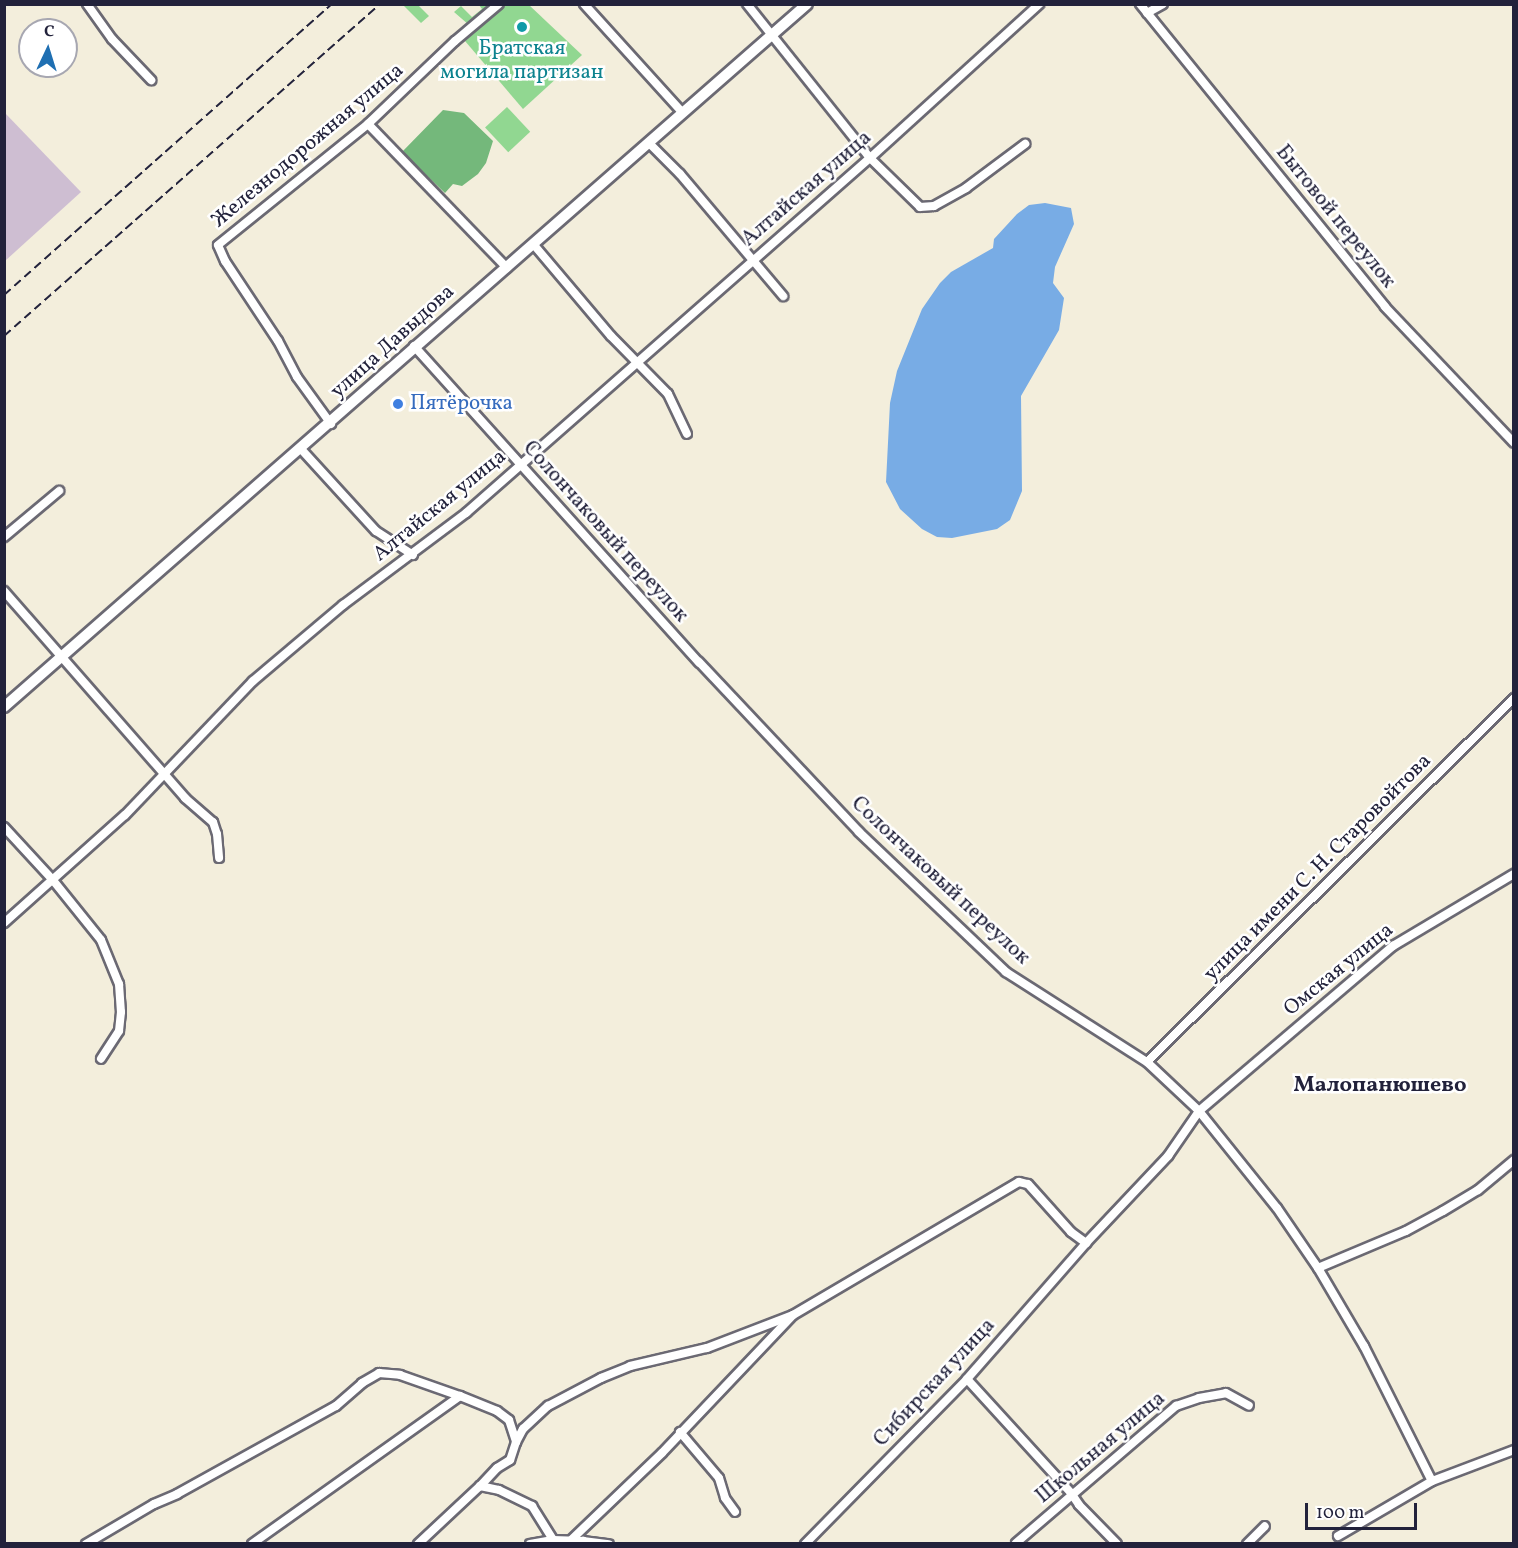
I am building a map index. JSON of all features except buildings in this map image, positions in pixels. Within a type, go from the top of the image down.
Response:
[{"type":"main road","name":"улица Давыдова","points":[[4,707],[331,424],[414,346],[534,245],[807,4]]},
{"type":"street","points":[[87,4],[112,39],[151,80]]},
{"type":"street","name":"Железнодорожная улица","points":[[331,424],[297,377],[278,341],[225,261],[218,245],[368,124],[499,4]]},
{"type":"street","points":[[584,4],[683,113]]},
{"type":"street","points":[[747,4],[870,158],[920,207],[934,206],[966,188],[1025,144]]},
{"type":"street","name":"Алтайская улица","points":[[4,923],[125,815],[253,681],[343,605],[466,513],[870,158],[1039,4]]},
{"type":"street","name":"Бытовой переулок","points":[[1140,4],[1384,307],[1514,443]]},
{"type":"street","points":[[1147,13],[1163,4]]},
{"type":"street","points":[[368,124],[507,268]]},
{"type":"street","points":[[649,143],[680,174],[783,296]]},
{"type":"street","points":[[534,245],[611,336],[668,394],[687,434]]},
{"type":"street","name":"Солончаковый переулок","points":[[414,346],[699,662],[867,840],[1006,972],[1147,1062],[1199,1111],[1277,1208],[1318,1268],[1365,1346],[1432,1481]]},
{"type":"street","points":[[302,449],[376,531],[412,555]]},
{"type":"street","points":[[4,537],[58,491]]},
{"type":"street","points":[[4,591],[185,798],[213,822],[218,834],[219,858]]},
{"type":"street","name":"улица имени С. Н. Старовойтова","points":[[1147,1062],[1514,698]]},
{"type":"street","points":[[4,827],[52,879],[101,940],[119,984],[119,1031],[101,1059]]},
{"type":"street","name":"Омская улица","points":[[1199,1111],[1392,946],[1514,874]]},
{"type":"street","name":"Сибирская улица","points":[[805,1544],[967,1379],[1086,1243],[1168,1156],[1199,1111]]},
{"type":"street","points":[[1318,1268],[1406,1231],[1443,1211],[1478,1190],[1514,1160]]},
{"type":"street","points":[[418,1544],[497,1468],[510,1460],[523,1429],[548,1406],[601,1378],[630,1366],[707,1348],[793,1315],[1019,1182],[1028,1184],[1071,1232],[1086,1243]]},
{"type":"street","points":[[571,1540],[793,1315]]},
{"type":"street","points":[[86,1544],[154,1504],[177,1494],[336,1406],[362,1383],[379,1373],[400,1375],[497,1411],[509,1420],[516,1442]]},
{"type":"street","points":[[967,1379],[1071,1493],[1079,1506],[1117,1544]]},
{"type":"street","name":"Школьная улица","points":[[1016,1543],[1071,1493],[1136,1444],[1176,1406],[1199,1398],[1226,1393],[1249,1406]]},
{"type":"street","points":[[252,1544],[460,1396]]},
{"type":"street","points":[[680,1432],[719,1478],[725,1498],[735,1512]]},
{"type":"street","points":[[1338,1536],[1432,1481],[1514,1450]]},
{"type":"street","points":[[480,1486],[499,1490],[532,1506],[553,1540]]},
{"type":"street","points":[[1247,1544],[1265,1526]]},
{"type":"street","points":[[530,1544],[553,1540],[609,1544]]},
{"type":"shaded area","points":[[5,113],[81,192],[4,261]]},
{"type":"green space","points":[[418,5],[429,16],[421,23],[404,6]]},
{"type":"green space","points":[[479,5],[493,5],[469,25],[454,12],[461,6],[472,17],[482,9]]},
{"type":"green space","points":[[505,5],[529,5],[582,55],[523,109],[465,41]]},
{"type":"green space","points":[[507,107],[530,132],[508,152],[485,127]]},
{"type":"green space","points":[[443,110],[464,113],[493,141],[486,163],[478,174],[462,186],[453,184],[445,193],[402,152]]},
{"type":"water","points":[[1045,203],[1071,208],[1074,224],[1055,267],[1053,283],[1064,298],[1059,330],[1021,396],[1022,491],[1010,520],[997,529],[952,538],[937,537],[922,529],[900,509],[886,482],[890,403],[897,371],[922,309],[940,283],[951,272],[993,248],[994,239],[1017,214],[1029,205]]},
{"type":"railway","points":[[4,295],[332,4]]},
{"type":"railway","points":[[4,336],[380,4]]},
{"type":"place","name":"Братская могила партизан","points":[[522,27]]},
{"type":"place","name":"Пятёрочка","points":[[398,404]]},
{"type":"district","name":"Малопанюшево","points":[[1380,1086]]}]
